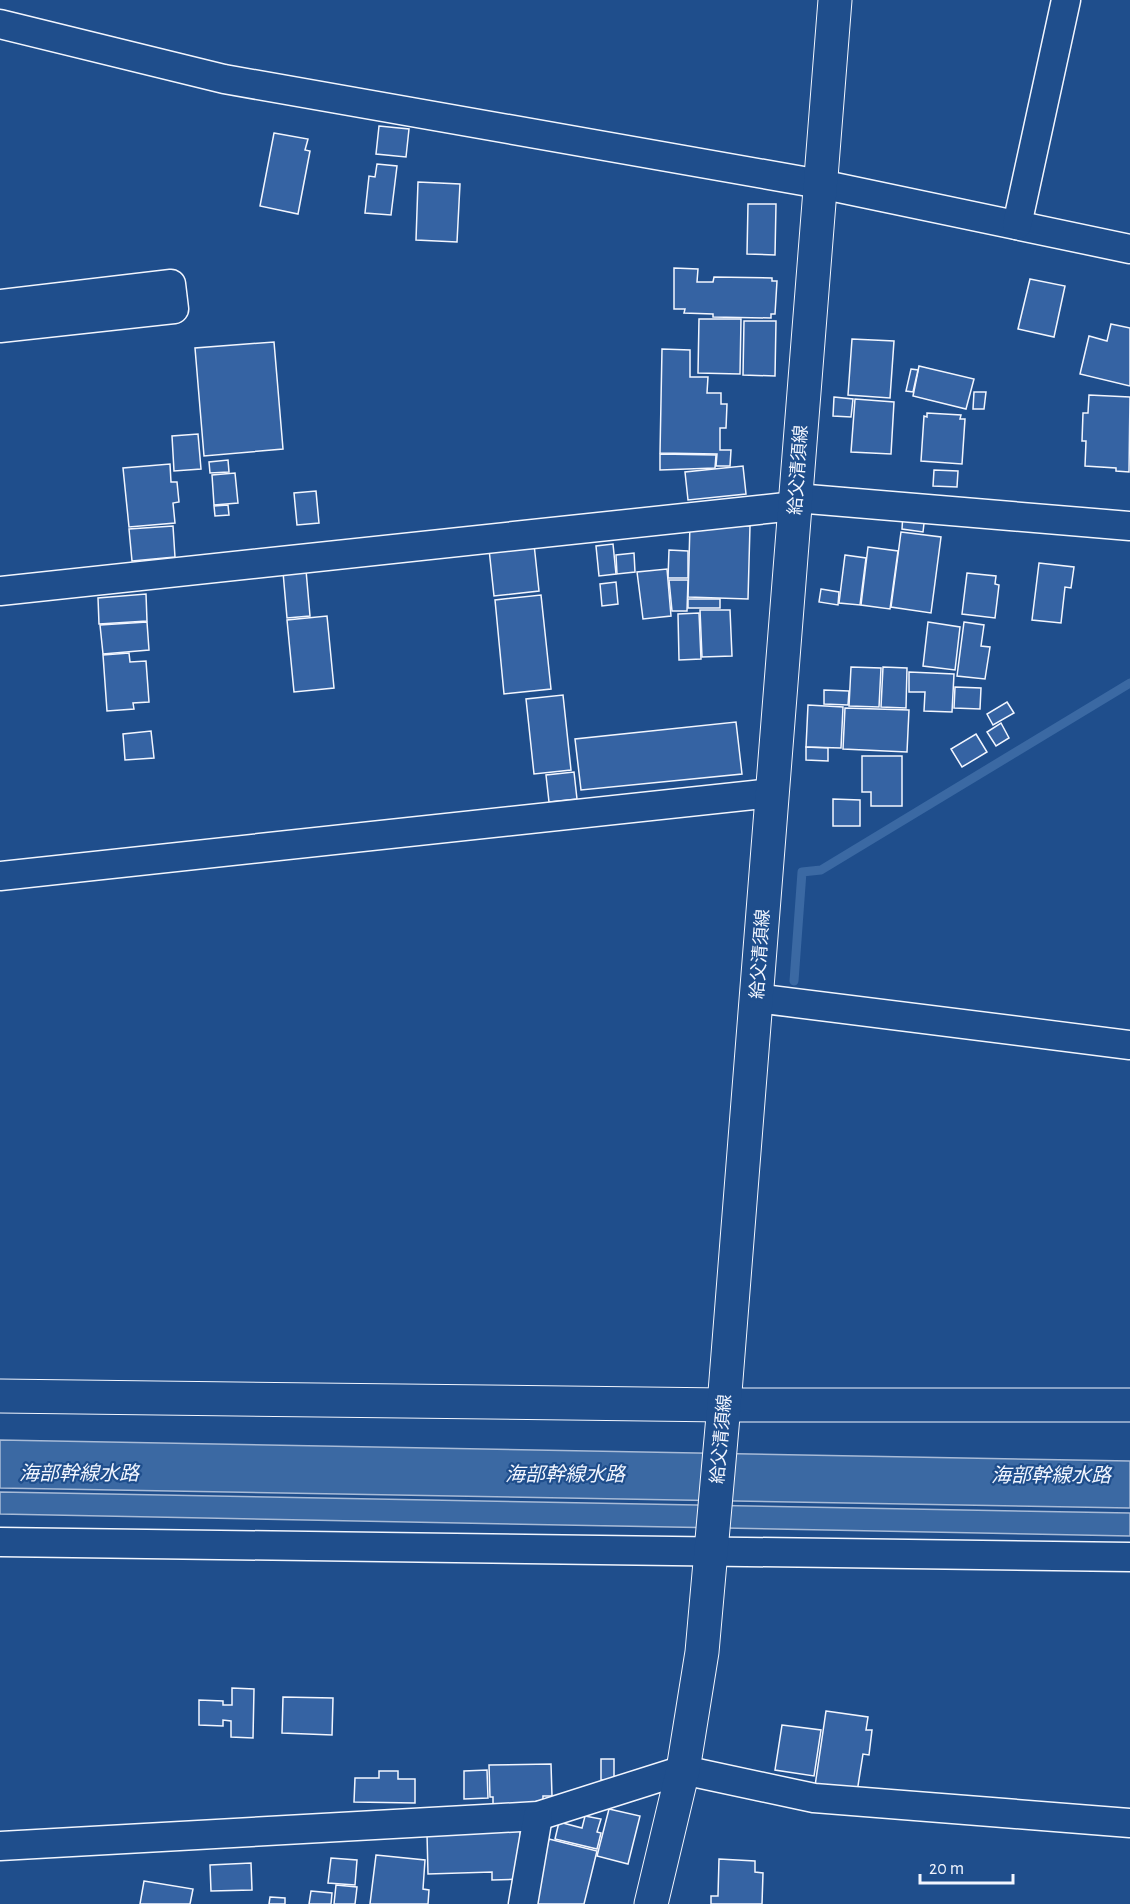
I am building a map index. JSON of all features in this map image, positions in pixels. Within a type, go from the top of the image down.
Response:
[{"type":"main road","name":"給父清須線","points":[[651,1904],[683,1770],[702,1652],[724,1405],[835,0]]},
{"type":"main road","points":[[0,1396],[724,1405],[1130,1405]]},
{"type":"street","points":[[1017,225],[1066,0]]},
{"type":"street","points":[[0,24],[224,79],[820,184],[1130,249]]},
{"type":"street","points":[[0,304],[171,284],[174,309],[0,328]]},
{"type":"street","points":[[0,591],[795,502],[1130,526]]},
{"type":"street","points":[[0,876],[772,793]]},
{"type":"street","points":[[756,998],[1130,1045]]},
{"type":"street","points":[[0,1542],[711,1544],[1130,1557]]},
{"type":"street","points":[[0,1846],[538,1816],[683,1770],[814,1798],[1130,1822]]},
{"type":"street","points":[[524,1904],[538,1816]]},
{"type":"water","name":"海部幹線水路","points":[[0,1440],[1130,1461],[1130,1508],[0,1488]]},
{"type":"water","points":[[0,1492],[1130,1513],[1130,1536],[0,1514]]},
{"type":"building","points":[[379,126],[409,129],[406,157],[376,154]]},
{"type":"building","points":[[274,133],[308,139],[305,150],[310,151],[298,214],[260,206]]},
{"type":"building","points":[[377,164],[397,166],[391,215],[365,213],[369,176],[375,177]]},
{"type":"building","points":[[418,182],[460,184],[457,242],[416,240]]},
{"type":"building","points":[[748,204],[776,204],[775,255],[747,254]]},
{"type":"building","points":[[674,268],[698,269],[697,282],[713,282],[714,277],[772,278],[772,281],[777,281],[775,314],[771,314],[771,318],[713,317],[713,314],[684,313],[685,309],[674,309]]},
{"type":"building","points":[[1030,279],[1065,286],[1054,337],[1018,329]]},
{"type":"building","points":[[699,319],[741,319],[740,374],[698,373]]},
{"type":"building","points":[[744,321],[776,321],[775,376],[743,375]]},
{"type":"building","points":[[1111,324],[1130,328],[1130,386],[1080,374],[1089,336],[1107,341]]},
{"type":"building","points":[[852,339],[894,341],[890,398],[848,395]]},
{"type":"building","points":[[274,342],[283,449],[204,456],[195,348]]},
{"type":"building","points":[[662,349],[690,350],[690,377],[708,377],[707,393],[721,393],[721,404],[727,404],[726,428],[720,428],[720,450],[731,450],[730,466],[716,466],[717,454],[660,453]]},
{"type":"building","points":[[919,366],[974,379],[966,409],[913,396]]},
{"type":"building","points":[[911,369],[918,370],[913,392],[906,391]]},
{"type":"building","points":[[974,392],[986,392],[984,409],[973,409]]},
{"type":"building","points":[[1089,395],[1130,397],[1129,472],[1116,471],[1116,468],[1085,466],[1086,441],[1082,441],[1083,413],[1088,413]]},
{"type":"building","points":[[834,397],[853,399],[851,417],[833,416]]},
{"type":"building","points":[[855,399],[894,402],[891,454],[851,452]]},
{"type":"building","points":[[927,413],[961,415],[960,419],[965,419],[962,464],[921,461],[924,416],[927,417]]},
{"type":"building","points":[[198,434],[201,469],[174,471],[172,436]]},
{"type":"building","points":[[660,454],[716,455],[715,468],[660,470]]},
{"type":"building","points":[[228,460],[229,472],[210,473],[209,462]]},
{"type":"building","points":[[170,464],[171,482],[177,482],[179,502],[173,503],[175,523],[129,527],[123,468]]},
{"type":"building","points":[[743,466],[746,494],[688,500],[685,472]]},
{"type":"building","points":[[934,470],[958,471],[957,487],[933,486]]},
{"type":"building","points":[[235,473],[238,503],[214,505],[212,475]]},
{"type":"building","points":[[316,491],[319,523],[297,525],[294,493]]},
{"type":"building","points":[[228,505],[229,515],[215,516],[214,506]]},
{"type":"building","points":[[903,513],[925,515],[923,532],[902,529]]},
{"type":"building","points":[[690,524],[750,526],[748,599],[688,597]]},
{"type":"building","points":[[173,526],[175,557],[132,561],[129,529]]},
{"type":"building","points":[[901,532],[941,537],[931,613],[891,607]]},
{"type":"building","points":[[534,544],[539,591],[494,596],[489,549]]},
{"type":"building","points":[[613,544],[616,574],[599,576],[596,546]]},
{"type":"building","points":[[868,547],[898,551],[890,609],[861,605]]},
{"type":"building","points":[[669,550],[688,551],[688,578],[668,578]]},
{"type":"building","points":[[634,553],[635,572],[617,574],[616,555]]},
{"type":"building","points":[[845,555],[866,558],[860,605],[839,603]]},
{"type":"building","points":[[1039,563],[1074,567],[1071,588],[1065,587],[1061,623],[1032,620]]},
{"type":"building","points":[[667,569],[671,616],[643,619],[637,572]]},
{"type":"building","points":[[306,570],[310,616],[287,618],[283,572]]},
{"type":"building","points":[[967,573],[996,576],[995,584],[999,585],[995,618],[962,614]]},
{"type":"building","points":[[669,580],[688,580],[687,611],[672,611]]},
{"type":"building","points":[[616,582],[618,604],[602,606],[600,584]]},
{"type":"building","points":[[821,589],[839,592],[838,605],[819,602]]},
{"type":"building","points":[[146,594],[147,621],[99,624],[98,598]]},
{"type":"building","points":[[541,595],[551,689],[504,694],[495,600]]},
{"type":"building","points":[[688,599],[720,599],[720,608],[688,608]]},
{"type":"building","points":[[700,610],[730,610],[732,656],[702,657]]},
{"type":"building","points":[[699,613],[701,659],[679,660],[678,614]]},
{"type":"building","points":[[327,616],[334,688],[294,692],[287,620]]},
{"type":"building","points":[[147,622],[149,650],[103,654],[100,625]]},
{"type":"building","points":[[928,622],[960,627],[955,670],[923,666]]},
{"type":"building","points":[[964,622],[984,625],[981,646],[990,647],[985,679],[957,676]]},
{"type":"building","points":[[129,653],[130,662],[146,661],[149,702],[133,703],[134,709],[107,711],[103,655]]},
{"type":"building","points":[[851,667],[881,668],[879,707],[849,706]]},
{"type":"building","points":[[883,667],[907,668],[906,708],[881,707]]},
{"type":"building","points":[[909,672],[954,674],[952,712],[924,711],[925,692],[909,692]]},
{"type":"building","points":[[955,687],[981,688],[980,709],[954,708]]},
{"type":"building","points":[[824,690],[849,691],[848,705],[824,704]]},
{"type":"building","points":[[563,695],[571,770],[534,774],[526,699]]},
{"type":"building","points":[[1007,702],[1014,713],[993,725],[987,714]]},
{"type":"building","points":[[808,705],[843,707],[841,748],[806,747]]},
{"type":"building","points":[[845,708],[909,710],[907,752],[843,749]]},
{"type":"building","points":[[736,722],[742,774],[581,790],[575,739]]},
{"type":"building","points":[[1001,723],[1009,738],[996,746],[987,732]]},
{"type":"building","points":[[151,731],[154,758],[125,760],[123,734]]},
{"type":"building","points":[[976,734],[987,752],[962,767],[951,749]]},
{"type":"building","points":[[806,747],[828,748],[828,761],[806,760]]},
{"type":"building","points":[[862,756],[902,756],[902,806],[871,806],[871,792],[862,792]]},
{"type":"building","points":[[574,772],[577,799],[549,802],[546,775]]},
{"type":"building","points":[[833,799],[860,800],[860,826],[833,826]]},
{"type":"building","points":[[232,1688],[254,1689],[253,1738],[231,1737],[231,1721],[223,1720],[223,1726],[199,1725],[199,1700],[223,1701],[223,1705],[232,1705]]},
{"type":"building","points":[[283,1697],[333,1698],[332,1735],[282,1733]]},
{"type":"building","points":[[826,1711],[868,1717],[866,1730],[872,1730],[869,1755],[863,1754],[857,1792],[815,1786]]},
{"type":"building","points":[[782,1725],[821,1730],[814,1776],[775,1770]]},
{"type":"building","points":[[601,1759],[614,1759],[614,1780],[601,1780]]},
{"type":"building","points":[[551,1764],[552,1796],[543,1796],[543,1808],[493,1809],[493,1797],[490,1797],[489,1765]]},
{"type":"building","points":[[487,1770],[488,1798],[464,1799],[464,1771]]},
{"type":"building","points":[[379,1771],[398,1771],[398,1779],[415,1779],[415,1803],[354,1802],[355,1778],[379,1778]]},
{"type":"building","points":[[609,1809],[640,1816],[628,1864],[597,1856]]},
{"type":"building","points":[[585,1816],[601,1819],[597,1832],[601,1833],[597,1849],[555,1839],[559,1822],[582,1828]]},
{"type":"building","points":[[520,1831],[522,1879],[492,1880],[492,1872],[428,1874],[427,1834]]},
{"type":"building","points":[[549,1839],[597,1851],[584,1904],[533,1904]]},
{"type":"building","points":[[376,1855],[425,1860],[423,1889],[429,1890],[428,1904],[370,1904]]},
{"type":"building","points":[[331,1858],[357,1860],[355,1885],[328,1883]]},
{"type":"building","points":[[719,1859],[755,1861],[755,1872],[763,1873],[762,1904],[711,1904],[711,1896],[718,1896]]},
{"type":"building","points":[[251,1863],[252,1890],[211,1891],[210,1865]]},
{"type":"building","points":[[144,1881],[193,1889],[190,1904],[140,1904]]},
{"type":"building","points":[[336,1885],[357,1887],[355,1904],[334,1904]]},
{"type":"building","points":[[311,1891],[332,1893],[331,1904],[309,1904]]},
{"type":"building","points":[[270,1897],[285,1898],[285,1904],[269,1904]]},
{"type":"waterway","points":[[794,981],[802,872],[821,870],[1130,683]]}]
